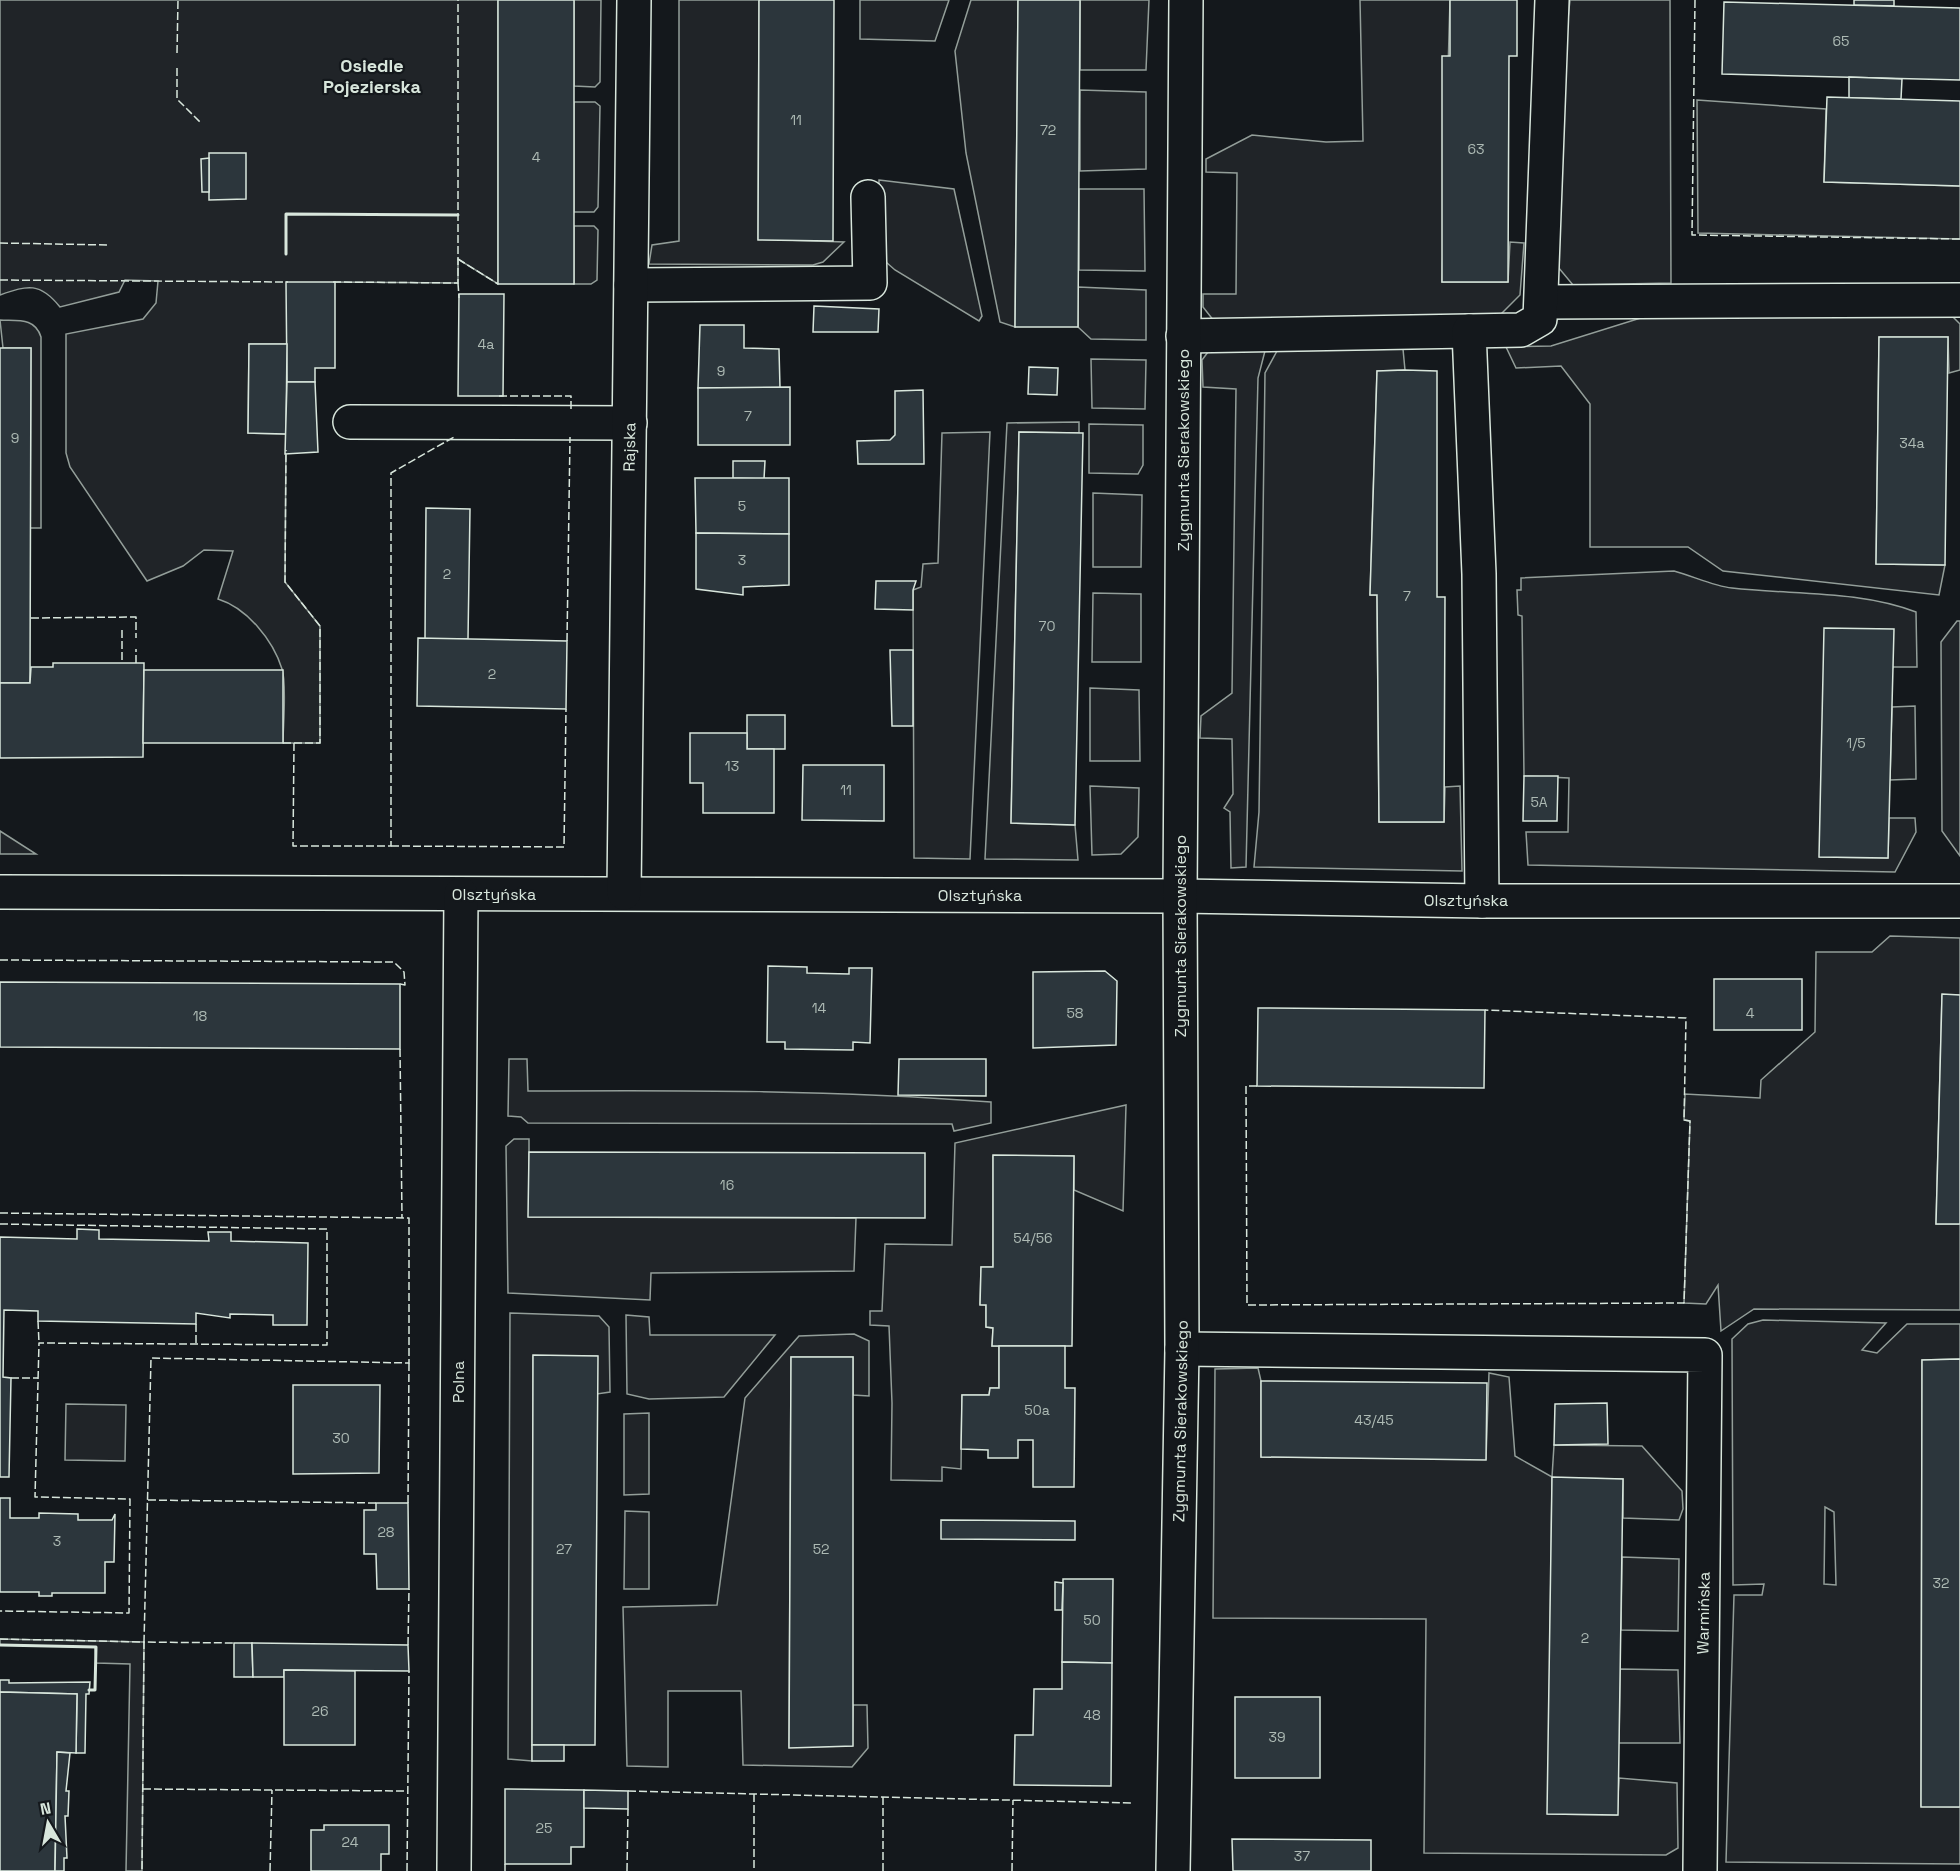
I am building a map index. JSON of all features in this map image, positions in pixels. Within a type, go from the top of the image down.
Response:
[{"type":"street","name":"Rajska","points":[[624,893],[634,0]]},
{"type":"street","name":"Zygmunta Sierakowskiego","points":[[1173,1871],[1182,1349],[1180,896],[1186,0]]},
{"type":"street","points":[[1183,336],[1521,330],[1540,319],[1552,0]]},
{"type":"street","points":[[631,285],[870,283],[868,197]]},
{"type":"street","points":[[1542,302],[1960,300]]},
{"type":"street","points":[[1469,331],[1479,574],[1482,901]]},
{"type":"street","points":[[350,422],[630,423]]},
{"type":"street","name":"Olsztyńska","points":[[0,892],[1180,896],[1482,901],[1960,901]]},
{"type":"street","name":"Polna","points":[[454,1871],[461,894]]},
{"type":"street","name":"Warmińska","points":[[1182,1349],[1705,1355],[1700,1871]]},
{"type":"shaded area","points":[[0,0],[498,0],[498,284],[458,259],[458,283],[335,282],[287,344],[249,344],[248,433],[286,434],[285,582],[320,626],[320,743],[283,743],[284,684],[278,658],[258,626],[249,617],[229,603],[218,599],[233,551],[204,550],[183,566],[147,581],[70,467],[66,453],[66,334],[143,319],[156,303],[158,281],[125,280],[119,292],[60,307],[46,293],[33,288],[18,289],[0,295]]},
{"type":"shaded area","points":[[574,0],[601,0],[600,82],[595,87],[574,86]]},
{"type":"shaded area","points":[[679,0],[759,0],[758,239],[844,242],[823,262],[813,265],[649,264],[652,245],[679,241]]},
{"type":"shaded area","points":[[860,0],[949,0],[935,41],[860,39]]},
{"type":"shaded area","points":[[971,0],[1018,0],[1015,327],[1000,322],[966,153],[955,51]]},
{"type":"shaded area","points":[[1080,0],[1149,0],[1146,70],[1080,70]]},
{"type":"shaded area","points":[[1360,0],[1450,0],[1442,282],[1508,282],[1510,242],[1524,243],[1520,295],[1499,316],[1214,321],[1203,307],[1203,294],[1236,294],[1237,173],[1206,172],[1206,159],[1252,135],[1326,142],[1363,141]]},
{"type":"shaded area","points":[[1570,0],[1670,0],[1671,283],[1573,285],[1558,267]]},
{"type":"shaded area","points":[[1080,90],[1146,92],[1146,169],[1080,171]]},
{"type":"shaded area","points":[[1697,100],[1826,109],[1824,182],[1960,186],[1960,239],[1698,233]]},
{"type":"shaded area","points":[[574,102],[595,102],[600,106],[598,207],[594,212],[574,212]]},
{"type":"shaded area","points":[[879,180],[954,189],[982,316],[979,321],[895,270],[878,255]]},
{"type":"shaded area","points":[[1079,189],[1144,189],[1145,271],[1079,270]]},
{"type":"shaded area","points":[[574,226],[594,226],[598,230],[597,280],[591,284],[574,284]]},
{"type":"shaded area","points":[[1078,287],[1146,290],[1146,340],[1091,339],[1078,327]]},
{"type":"shaded area","points":[[1663,311],[1947,311],[1960,324],[1960,370],[1949,373],[1948,337],[1879,337],[1876,564],[1945,565],[1939,595],[1723,571],[1688,547],[1590,547],[1590,404],[1561,366],[1516,368],[1506,347],[1551,346]]},
{"type":"shaded area","points":[[0,320],[30,323],[41,337],[41,528],[30,528],[31,348],[3,348]]},
{"type":"shaded area","points":[[1403,349],[1405,370],[1377,371],[1370,595],[1377,595],[1379,822],[1444,822],[1445,787],[1460,786],[1462,871],[1254,867],[1259,812],[1265,373],[1277,351]]},
{"type":"shaded area","points":[[1216,350],[1265,351],[1258,378],[1246,867],[1231,868],[1230,812],[1224,808],[1233,794],[1232,739],[1200,738],[1201,716],[1232,693],[1236,389],[1203,387],[1202,360],[1208,352]]},
{"type":"shaded area","points":[[1091,359],[1146,360],[1145,409],[1092,408]]},
{"type":"shaded area","points":[[1079,422],[1079,433],[1019,432],[1011,823],[1075,825],[1078,860],[985,859],[1007,423]]},
{"type":"shaded area","points":[[1089,424],[1143,425],[1143,465],[1138,474],[1089,473]]},
{"type":"shaded area","points":[[990,432],[970,859],[914,858],[913,590],[921,587],[923,564],[938,563],[942,433]]},
{"type":"shaded area","points":[[1093,493],[1142,495],[1141,567],[1093,567]]},
{"type":"shaded area","points":[[1674,571],[1725,587],[1825,594],[1871,600],[1916,612],[1917,667],[1893,667],[1820,857],[1888,858],[1889,818],[1915,818],[1916,832],[1895,872],[1528,865],[1526,832],[1568,832],[1569,778],[1524,776],[1522,616],[1518,615],[1517,590],[1521,590],[1521,578]]},
{"type":"shaded area","points":[[1093,593],[1141,594],[1141,662],[1092,662]]},
{"type":"shaded area","points":[[1957,621],[1960,621],[1960,856],[1942,831],[1941,642]]},
{"type":"shaded area","points":[[1090,688],[1139,690],[1140,761],[1090,761]]},
{"type":"shaded area","points":[[1915,706],[1916,779],[1890,780],[1892,707]]},
{"type":"shaded area","points":[[1090,786],[1139,788],[1138,837],[1121,854],[1092,855]]},
{"type":"shaded area","points":[[0,831],[36,854],[0,854]]},
{"type":"shaded area","points":[[1890,936],[1960,938],[1960,995],[1942,995],[1936,1224],[1960,1224],[1960,1310],[1754,1309],[1721,1331],[1718,1285],[1706,1304],[1684,1303],[1690,1121],[1684,1120],[1685,1094],[1760,1098],[1761,1080],[1815,1032],[1816,952],[1872,952]]},
{"type":"shaded area","points":[[509,1059],[527,1059],[528,1091],[817,1093],[991,1102],[991,1123],[954,1131],[952,1124],[528,1123],[521,1117],[508,1116]]},
{"type":"shaded area","points":[[1126,1105],[1123,1211],[1074,1190],[1074,1156],[993,1156],[993,1267],[981,1267],[980,1304],[986,1305],[986,1327],[993,1328],[992,1346],[999,1346],[999,1388],[990,1388],[989,1395],[962,1395],[961,1469],[942,1467],[942,1481],[891,1480],[892,1403],[889,1326],[870,1325],[870,1311],[882,1311],[885,1244],[952,1245],[955,1143]]},
{"type":"shaded area","points":[[514,1139],[529,1139],[529,1217],[856,1218],[854,1271],[651,1273],[650,1300],[508,1293],[506,1146]]},
{"type":"shaded area","points":[[510,1313],[599,1316],[609,1327],[610,1392],[597,1394],[597,1356],[533,1356],[532,1761],[508,1759]]},
{"type":"shaded area","points":[[626,1315],[649,1317],[650,1335],[775,1335],[724,1397],[649,1399],[627,1394]]},
{"type":"shaded area","points":[[1763,1320],[1886,1323],[1862,1350],[1877,1353],[1907,1324],[1960,1324],[1960,1359],[1922,1360],[1921,1806],[1960,1807],[1960,1864],[1726,1862],[1734,1595],[1762,1595],[1764,1584],[1733,1585],[1732,1339],[1748,1324]],"holes":[[[1825,1507],[1834,1512],[1836,1585],[1824,1584]]]},
{"type":"shaded area","points":[[854,1334],[869,1341],[869,1396],[853,1395],[853,1357],[791,1357],[789,1747],[852,1746],[853,1705],[867,1705],[868,1748],[852,1767],[743,1765],[741,1691],[668,1691],[668,1767],[627,1766],[623,1607],[717,1605],[745,1398],[799,1336]]},
{"type":"shaded area","points":[[1258,1368],[1261,1381],[1261,1457],[1486,1459],[1489,1373],[1509,1377],[1515,1456],[1552,1477],[1554,1445],[1642,1446],[1682,1491],[1683,1509],[1679,1520],[1623,1518],[1623,1479],[1552,1478],[1548,1814],[1617,1815],[1619,1778],[1677,1783],[1678,1848],[1666,1855],[1424,1853],[1426,1619],[1213,1618],[1215,1369]]},
{"type":"shaded area","points":[[66,1404],[126,1405],[125,1461],[65,1460]]},
{"type":"shaded area","points":[[649,1413],[649,1494],[624,1495],[624,1414]]},
{"type":"shaded area","points":[[625,1511],[649,1512],[649,1589],[624,1589]]},
{"type":"shaded area","points":[[1622,1557],[1679,1559],[1678,1631],[1621,1630]]},
{"type":"shaded area","points":[[0,1639],[144,1642],[142,1871],[126,1871],[130,1664],[96,1663],[95,1647],[0,1645]]},
{"type":"shaded area","points":[[1620,1669],[1678,1670],[1680,1743],[1619,1743]]},
{"type":"building","points":[[498,0],[574,0],[574,284],[498,284]]},
{"type":"building","points":[[759,0],[834,0],[833,241],[758,240]]},
{"type":"building","points":[[1018,0],[1080,0],[1078,327],[1015,327]]},
{"type":"building","points":[[1450,0],[1517,0],[1517,56],[1509,56],[1508,282],[1442,282],[1442,56],[1450,56]]},
{"type":"building","points":[[1854,0],[1894,0],[1894,6],[1854,5]]},
{"type":"building","points":[[1724,2],[1960,8],[1960,80],[1722,74]]},
{"type":"building","points":[[1849,77],[1902,79],[1901,99],[1849,98]]},
{"type":"building","points":[[1827,97],[1960,101],[1960,186],[1824,182]]},
{"type":"building","points":[[209,153],[246,153],[246,199],[209,200]]},
{"type":"building","points":[[209,158],[209,192],[202,192],[201,159]]},
{"type":"building","points":[[286,282],[335,282],[335,368],[315,368],[315,382],[287,382]]},
{"type":"building","points":[[459,294],[504,294],[503,396],[458,396]]},
{"type":"building","points":[[814,306],[879,309],[878,332],[813,332]]},
{"type":"building","points":[[700,325],[744,325],[744,348],[779,349],[780,388],[698,388]]},
{"type":"building","points":[[1879,337],[1948,337],[1945,565],[1876,564]]},
{"type":"building","points":[[249,344],[287,344],[286,434],[248,433]]},
{"type":"building","points":[[0,348],[31,348],[30,683],[0,683]]},
{"type":"building","points":[[1029,367],[1058,368],[1057,395],[1028,394]]},
{"type":"building","points":[[1377,371],[1437,371],[1437,597],[1445,597],[1444,822],[1379,822],[1377,595],[1370,595]]},
{"type":"building","points":[[287,382],[315,382],[318,452],[285,454]]},
{"type":"building","points":[[790,387],[790,445],[698,445],[698,388]]},
{"type":"building","points":[[923,390],[924,464],[858,464],[857,441],[890,440],[895,435],[895,391]]},
{"type":"building","points":[[1019,432],[1083,433],[1075,825],[1011,823]]},
{"type":"building","points":[[733,461],[765,461],[764,479],[733,478]]},
{"type":"building","points":[[695,478],[789,478],[789,534],[696,533]]},
{"type":"building","points":[[426,508],[470,509],[468,639],[425,639]]},
{"type":"building","points":[[696,533],[789,534],[789,585],[743,587],[743,595],[696,589]]},
{"type":"building","points":[[876,581],[916,581],[913,590],[913,610],[875,609]]},
{"type":"building","points":[[1824,628],[1894,629],[1888,858],[1819,857]]},
{"type":"building","points":[[418,638],[567,641],[566,709],[417,706]]},
{"type":"building","points":[[890,650],[913,650],[913,726],[892,726]]},
{"type":"building","points":[[53,663],[144,663],[143,757],[0,758],[0,683],[30,683],[31,667],[53,667]]},
{"type":"building","points":[[144,670],[283,670],[283,743],[143,743]]},
{"type":"building","points":[[747,715],[785,715],[785,749],[747,749]]},
{"type":"building","points":[[690,733],[747,733],[747,749],[774,749],[774,813],[703,813],[703,783],[690,783]]},
{"type":"building","points":[[803,765],[884,765],[884,821],[802,820]]},
{"type":"building","points":[[1524,776],[1558,776],[1557,821],[1523,821]]},
{"type":"building","points":[[768,966],[807,967],[807,973],[849,974],[849,968],[872,968],[870,1043],[853,1042],[853,1050],[785,1049],[785,1042],[767,1042]]},
{"type":"building","points":[[1105,971],[1117,981],[1116,1045],[1033,1048],[1033,972]]},
{"type":"building","points":[[1714,979],[1802,979],[1802,1030],[1714,1030]]},
{"type":"building","points":[[0,982],[400,984],[400,1049],[0,1047]]},
{"type":"building","points":[[1942,994],[1960,995],[1960,1224],[1936,1224]]},
{"type":"building","points":[[1258,1008],[1485,1010],[1484,1088],[1257,1086]]},
{"type":"building","points":[[899,1059],[986,1059],[986,1096],[898,1095]]},
{"type":"building","points":[[529,1152],[925,1153],[925,1218],[528,1217]]},
{"type":"building","points":[[993,1155],[1074,1156],[1072,1346],[992,1346],[993,1328],[986,1327],[986,1305],[980,1305],[981,1267],[993,1267]]},
{"type":"building","points":[[77,1229],[99,1230],[99,1239],[209,1241],[208,1232],[231,1232],[231,1241],[308,1243],[307,1325],[273,1325],[273,1315],[230,1314],[230,1318],[196,1313],[196,1324],[38,1321],[38,1311],[4,1310],[3,1377],[11,1378],[9,1477],[0,1477],[0,1237],[77,1239]]},
{"type":"building","points":[[999,1346],[1065,1346],[1065,1388],[1075,1388],[1074,1487],[1033,1487],[1033,1440],[1018,1440],[1018,1458],[988,1458],[988,1450],[961,1449],[962,1395],[989,1395],[990,1388],[999,1388]]},
{"type":"building","points":[[533,1355],[598,1356],[595,1745],[532,1745]]},
{"type":"building","points":[[791,1357],[853,1357],[853,1746],[789,1748]]},
{"type":"building","points":[[1960,1359],[1960,1807],[1921,1807],[1922,1360]]},
{"type":"building","points":[[1261,1381],[1487,1383],[1486,1460],[1261,1457]]},
{"type":"building","points":[[293,1385],[380,1385],[379,1473],[293,1474]]},
{"type":"building","points":[[1607,1403],[1608,1444],[1554,1445],[1555,1404]]},
{"type":"building","points":[[1552,1477],[1623,1479],[1618,1815],[1547,1814]]},
{"type":"building","points":[[0,1498],[10,1498],[10,1518],[39,1518],[39,1513],[78,1514],[78,1520],[112,1520],[115,1514],[114,1562],[105,1562],[105,1593],[52,1593],[52,1596],[39,1596],[39,1592],[0,1592]]},
{"type":"building","points":[[376,1503],[408,1503],[409,1589],[377,1589],[376,1554],[364,1554],[364,1510],[376,1510]]},
{"type":"building","points":[[941,1520],[1075,1521],[1075,1540],[941,1539]]},
{"type":"building","points":[[1063,1579],[1113,1579],[1112,1663],[1062,1662]]},
{"type":"building","points":[[1055,1582],[1063,1583],[1062,1610],[1055,1610]]},
{"type":"building","points":[[234,1643],[252,1643],[253,1677],[234,1677]]},
{"type":"building","points":[[252,1643],[408,1645],[409,1671],[284,1670],[284,1677],[253,1677]]},
{"type":"building","points":[[1062,1662],[1112,1663],[1111,1786],[1014,1785],[1015,1735],[1033,1735],[1034,1689],[1062,1689]]},
{"type":"building","points":[[284,1670],[355,1671],[355,1745],[284,1745]]},
{"type":"building","points":[[0,1680],[9,1680],[9,1683],[90,1682],[89,1694],[86,1694],[85,1753],[76,1753],[77,1694],[0,1692]]},
{"type":"building","points":[[0,1692],[77,1694],[76,1753],[57,1752],[55,1871],[0,1871]]},
{"type":"building","points":[[1235,1697],[1320,1697],[1320,1778],[1235,1778]]},
{"type":"building","points":[[532,1745],[564,1745],[564,1761],[532,1761]]},
{"type":"building","points":[[57,1752],[70,1753],[66,1791],[69,1791],[68,1816],[65,1816],[67,1858],[64,1858],[64,1871],[55,1871]]},
{"type":"building","points":[[505,1789],[584,1790],[584,1847],[571,1847],[571,1864],[505,1864]]},
{"type":"building","points":[[584,1790],[628,1791],[628,1809],[584,1808]]},
{"type":"building","points":[[324,1825],[389,1825],[389,1854],[381,1854],[381,1871],[311,1871],[311,1830],[324,1830]]},
{"type":"building","points":[[1232,1839],[1371,1840],[1371,1871],[1233,1871]]},
{"type":"fence","points":[[177,53],[178,0]]},
{"type":"fence","points":[[333,282],[458,283],[458,0]]},
{"type":"fence","points":[[1695,0],[1692,235],[1960,239]]},
{"type":"fence","points":[[177,68],[177,99],[201,123]]},
{"type":"fence","points":[[0,243],[108,245]]},
{"type":"fence","points":[[458,259],[498,284]]},
{"type":"fence","points":[[0,280],[288,282]]},
{"type":"fence","points":[[458,283],[459,298]]},
{"type":"fence","points":[[499,396],[571,396],[571,411]]},
{"type":"fence","points":[[294,743],[293,846],[391,846],[391,473],[454,437]]},
{"type":"fence","points":[[567,641],[570,437]]},
{"type":"fence","points":[[283,743],[320,743],[320,626],[285,582],[286,450]]},
{"type":"fence","points":[[31,618],[136,617],[136,638]]},
{"type":"fence","points":[[122,630],[122,663]]},
{"type":"fence","points":[[136,649],[136,663]]},
{"type":"fence","points":[[391,846],[564,847],[566,709]]},
{"type":"fence","points":[[0,960],[394,962],[404,972],[405,985],[400,984]]},
{"type":"fence","points":[[1257,1086],[1246,1086],[1247,1305],[1684,1303],[1690,1121],[1684,1120],[1686,1018],[1485,1010]]},
{"type":"fence","points":[[400,1049],[402,1218]]},
{"type":"fence","points":[[0,1213],[409,1218],[409,1363],[151,1358],[144,1642],[234,1643]]},
{"type":"fence","points":[[0,1224],[327,1229],[327,1345],[39,1343],[35,1497],[130,1499],[129,1613],[0,1611]]},
{"type":"fence","points":[[38,1321],[39,1343]]},
{"type":"fence","points":[[196,1324],[196,1343]]},
{"type":"fence","points":[[408,1503],[409,1363]]},
{"type":"fence","points":[[11,1378],[38,1378]]},
{"type":"fence","points":[[148,1500],[376,1503]]},
{"type":"fence","points":[[408,1645],[409,1589]]},
{"type":"fence","points":[[0,1639],[144,1642],[142,1871]]},
{"type":"fence","points":[[407,1871],[409,1671]]},
{"type":"fence","points":[[143,1789],[407,1791]]},
{"type":"fence","points":[[270,1871],[272,1790]]},
{"type":"fence","points":[[628,1791],[1131,1803]]},
{"type":"fence","points":[[754,1794],[754,1871]]},
{"type":"fence","points":[[883,1797],[883,1871]]},
{"type":"fence","points":[[1012,1871],[1013,1800]]},
{"type":"fence","points":[[627,1871],[628,1809]]},
{"type":"fence","points":[[505,1864],[505,1871]]},
{"type":"wall","points":[[286,254],[286,214],[458,215]]},
{"type":"wall","points":[[0,1645],[96,1647],[95,1690],[89,1690]]},
{"type":"district","name":"Osiedle Pojezierska","points":[[372,76]]}]
